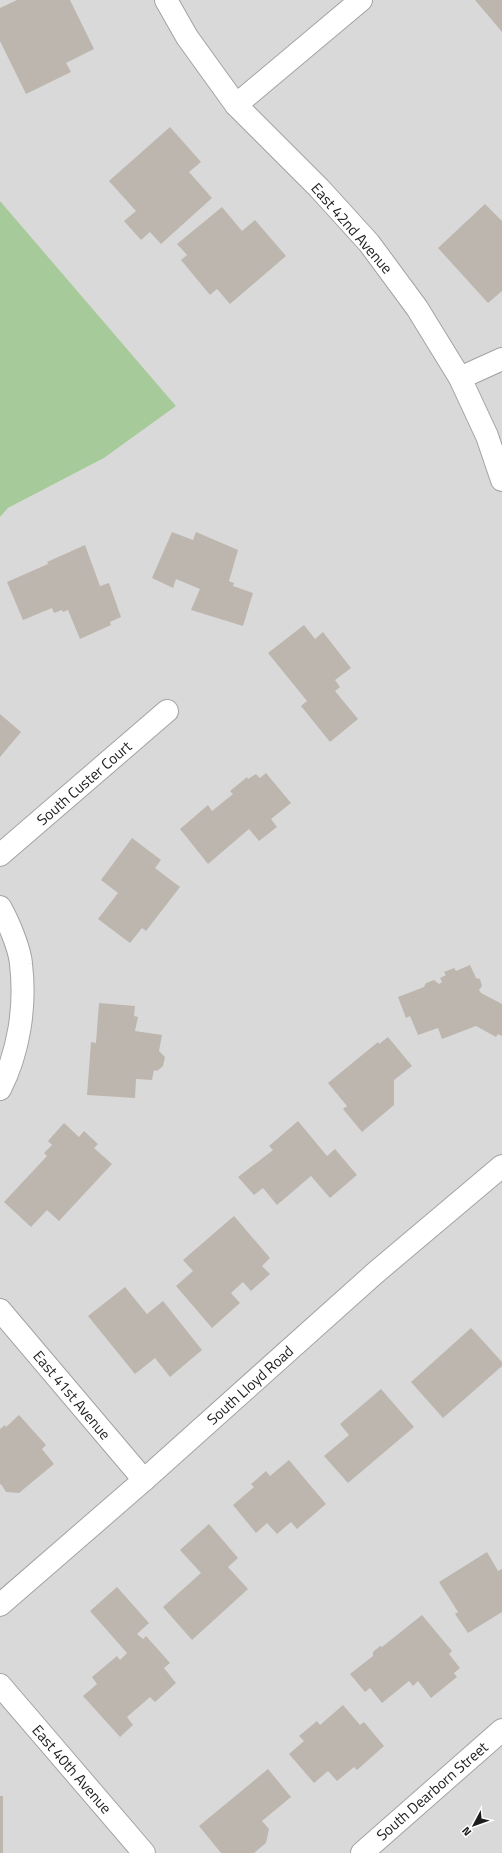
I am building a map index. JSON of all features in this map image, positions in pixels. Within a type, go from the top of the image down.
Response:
[{"type":"street","name":"East 42nd Avenue","points":[[166,0],[187,37],[236,105],[319,188],[369,243],[417,308],[460,378],[487,436],[502,480]]},
{"type":"street","points":[[236,105],[361,0]]},
{"type":"street","points":[[460,378],[502,359]]},
{"type":"street","name":"South Custer Court","points":[[0,855],[167,711]]},
{"type":"street","points":[[0,907],[7,919],[21,963],[23,1006],[10,1065],[0,1089]]},
{"type":"street","name":"South Lloyd Road","points":[[0,1605],[144,1480],[374,1274],[502,1166]]},
{"type":"street","name":"East 41st Avenue","points":[[0,1310],[144,1480]]},
{"type":"street","name":"East 40th Avenue","points":[[0,1685],[144,1853]]},
{"type":"street","name":"South Dearborn Street","points":[[362,1853],[502,1730]]},
{"type":"shaded area","points":[[0,0],[502,0],[502,1853],[0,1853],[0,517],[8,508],[104,458],[176,406],[0,201]]},
{"type":"green space","points":[[0,201],[176,406],[104,458],[8,508],[0,517]]},
{"type":"building","points":[[17,0],[70,0],[94,49],[66,63],[71,72],[26,94],[0,41],[0,8]]},
{"type":"building","points":[[475,0],[502,0],[502,32]]},
{"type":"building","points":[[170,127],[201,162],[189,172],[212,198],[161,244],[150,232],[141,240],[124,221],[136,211],[109,181]]},
{"type":"building","points":[[485,204],[502,221],[502,291],[488,303],[438,248]]},
{"type":"building","points":[[222,207],[242,231],[255,220],[286,256],[230,304],[217,289],[210,295],[181,260],[187,255],[177,244]]},
{"type":"building","points":[[172,532],[193,540],[196,532],[238,550],[229,581],[234,583],[233,586],[253,593],[243,626],[191,610],[200,589],[176,579],[173,588],[152,578]]},
{"type":"building","points":[[85,545],[100,586],[109,583],[121,617],[110,622],[111,625],[80,639],[68,610],[63,612],[62,610],[54,613],[52,608],[23,620],[7,582],[48,564],[47,562]]},
{"type":"building","points":[[304,625],[315,639],[323,632],[351,668],[335,680],[340,687],[335,691],[358,719],[330,742],[301,706],[307,701],[268,653]]},
{"type":"building","points":[[0,714],[21,732],[0,757]]},
{"type":"building","points":[[266,773],[291,803],[271,819],[277,827],[259,841],[249,829],[208,864],[180,829],[208,805],[212,811],[233,794],[230,791],[247,777],[248,779],[256,774],[260,778]]},
{"type":"building","points":[[132,838],[161,860],[155,868],[180,887],[146,931],[142,928],[130,943],[98,919],[118,893],[101,880]]},
{"type":"building","points":[[470,965],[476,978],[480,979],[482,986],[479,990],[481,993],[502,1004],[502,1036],[498,1034],[496,1037],[476,1026],[442,1039],[438,1028],[418,1035],[410,1016],[406,1018],[398,997],[424,987],[426,983],[434,980],[439,984],[442,982],[440,978],[446,975],[444,972],[454,968],[456,971]]},
{"type":"building","points":[[99,1003],[135,1006],[134,1016],[138,1017],[135,1031],[162,1035],[159,1051],[165,1057],[163,1066],[157,1071],[154,1070],[152,1080],[136,1079],[135,1098],[87,1095],[91,1042],[96,1043]]},
{"type":"building","points":[[388,1037],[412,1066],[394,1080],[394,1105],[362,1132],[343,1109],[347,1106],[328,1083],[378,1042],[379,1044]]},
{"type":"building","points":[[298,1121],[327,1156],[335,1149],[357,1175],[330,1198],[311,1176],[277,1205],[263,1188],[254,1195],[238,1177],[273,1150],[269,1146]]},
{"type":"building","points":[[64,1123],[79,1137],[84,1131],[98,1144],[94,1148],[112,1164],[59,1221],[47,1210],[31,1227],[4,1202],[47,1156],[44,1153],[52,1145],[48,1141]]},
{"type":"building","points":[[234,1216],[270,1258],[262,1266],[270,1274],[251,1291],[243,1282],[231,1293],[240,1303],[212,1328],[176,1286],[193,1271],[183,1260]]},
{"type":"building","points":[[125,1287],[147,1314],[163,1301],[202,1350],[170,1377],[155,1358],[135,1374],[88,1316]]},
{"type":"building","points":[[471,1328],[502,1362],[502,1366],[443,1418],[411,1382]]},
{"type":"building","points":[[381,1389],[414,1427],[348,1483],[324,1456],[349,1435],[340,1424]]},
{"type":"building","points":[[19,1415],[46,1445],[42,1449],[54,1464],[19,1493],[6,1492],[1,1484],[0,1485],[0,1429],[5,1425],[6,1427]]},
{"type":"building","points":[[289,1460],[326,1504],[297,1529],[291,1522],[277,1534],[267,1523],[256,1533],[233,1505],[254,1487],[251,1484],[266,1471],[270,1476]]},
{"type":"building","points":[[209,1524],[238,1558],[228,1567],[248,1589],[192,1640],[163,1607],[201,1573],[180,1550]]},
{"type":"building","points":[[487,1552],[498,1571],[502,1569],[502,1612],[468,1633],[455,1614],[458,1612],[439,1582]]},
{"type":"building","points":[[117,1587],[149,1623],[137,1634],[143,1639],[146,1636],[170,1663],[164,1668],[176,1683],[155,1702],[150,1697],[127,1717],[133,1725],[120,1737],[83,1696],[97,1684],[92,1677],[117,1656],[120,1660],[127,1653],[90,1611]]},
{"type":"building","points":[[422,1615],[452,1651],[449,1654],[460,1668],[454,1673],[457,1677],[431,1698],[418,1681],[413,1686],[409,1681],[382,1703],[370,1688],[365,1692],[350,1674],[373,1656],[373,1652],[380,1646],[382,1647]]},
{"type":"building","points":[[343,1705],[360,1725],[364,1722],[384,1746],[357,1770],[354,1767],[337,1781],[328,1771],[314,1783],[289,1754],[304,1741],[299,1736],[317,1721],[320,1725]]},
{"type":"building","points":[[268,1769],[291,1797],[262,1821],[269,1829],[266,1843],[254,1853],[221,1853],[199,1826]]},
{"type":"building","points":[[0,1796],[3,1796],[3,1853],[0,1853]]}]
